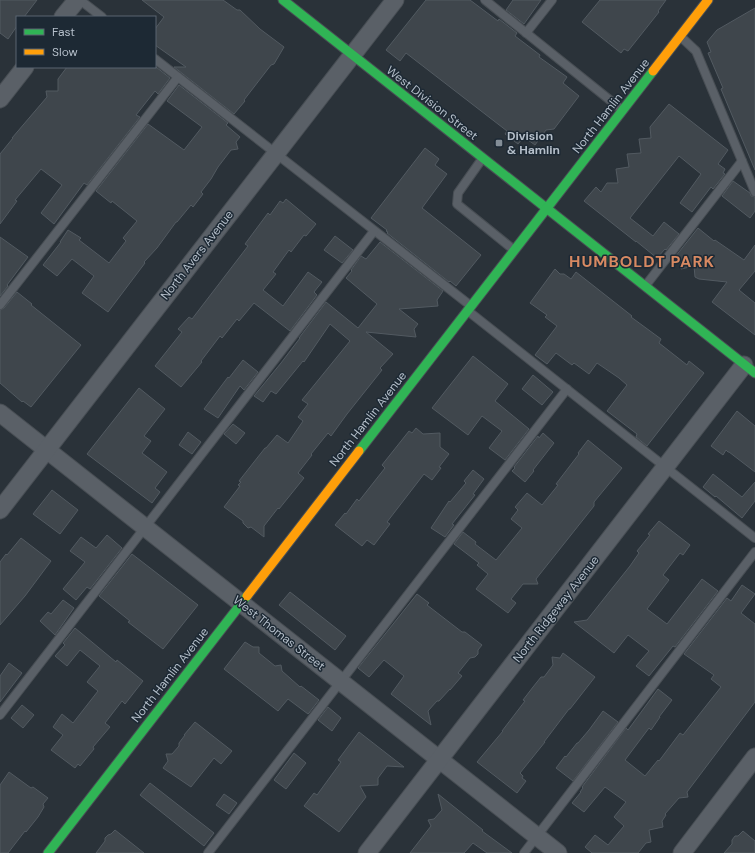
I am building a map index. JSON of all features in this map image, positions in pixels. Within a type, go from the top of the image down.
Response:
[{"type":"street","points":[[64,16],[77,0]]},
{"type":"street","name":"West Division Street","points":[[283,0],[750,369]]},
{"type":"street","name":"North Avers Avenue","points":[[0,510],[395,0]]},
{"type":"street","name":"North Hamlin Avenue","points":[[48,853],[708,0]]},
{"type":"street","points":[[0,99],[24,68]]},
{"type":"street","name":"North Ridgeway Avenue","points":[[367,853],[666,467],[750,369]]},
{"type":"street","name":"West Thomas Street","points":[[0,412],[558,853]]},
{"type":"street","points":[[682,853],[755,757]]},
{"type":"lane","points":[[80,0],[101,16]]},
{"type":"lane","points":[[485,0],[622,110]]},
{"type":"lane","points":[[526,33],[552,0]]},
{"type":"lane","points":[[680,37],[696,51],[755,192]]},
{"type":"lane","points":[[156,60],[374,230],[567,389],[755,538]]},
{"type":"lane","points":[[0,305],[178,77]]},
{"type":"lane","points":[[483,158],[458,193],[457,204],[514,250]]},
{"type":"lane","points":[[645,287],[742,161]]},
{"type":"lane","points":[[0,715],[374,230]]},
{"type":"lane","points":[[208,853],[567,389]]},
{"type":"lane","points":[[524,853],[755,552]]},
{"type":"building","points":[[0,0],[37,0],[25,16],[16,16],[16,27],[8,39],[0,33]]},
{"type":"building","points":[[142,0],[223,0],[237,10],[240,10],[260,29],[284,47],[274,64],[271,65],[234,114],[174,67],[186,67],[156,46],[156,28],[164,17]]},
{"type":"building","points":[[426,0],[470,0],[517,33],[515,36],[540,55],[539,57],[567,77],[563,83],[579,96],[554,129],[546,130],[535,145],[524,137],[518,144],[505,134],[507,131],[406,53],[400,61],[386,50]]},
{"type":"building","points":[[513,0],[541,0],[524,24],[506,10]]},
{"type":"building","points":[[600,0],[666,0],[658,11],[659,12],[628,51],[624,49],[621,53],[582,22]]},
{"type":"building","points":[[755,8],[755,170],[721,89],[723,88],[708,53],[711,52],[707,42],[717,30]]},
{"type":"building","points":[[156,67],[170,78],[158,94],[155,91],[136,115],[140,117],[87,185],[84,183],[54,224],[41,213],[62,185],[41,169],[15,200],[17,201],[0,224],[0,154],[47,97],[46,91],[58,91],[58,79],[66,68]]},
{"type":"building","points":[[179,85],[228,123],[226,125],[240,137],[236,142],[238,149],[231,150],[201,192],[203,194],[193,207],[191,205],[176,222],[157,248],[144,262],[145,263],[108,312],[82,293],[94,276],[72,259],[57,276],[43,265],[61,242],[68,230],[81,238],[79,240],[109,263],[126,241],[123,238],[137,221],[112,201],[111,203],[96,191],[148,124],[184,150],[202,127],[167,101]]},
{"type":"building","points":[[669,104],[728,150],[718,164],[725,169],[723,173],[725,174],[713,189],[711,187],[692,212],[680,203],[701,174],[679,156],[630,218],[653,236],[664,222],[679,234],[666,250],[665,249],[657,258],[584,201],[596,187],[601,192],[607,183],[618,183],[616,169],[629,167],[627,154],[641,153],[639,139],[651,138],[650,127]]},
{"type":"building","points":[[425,148],[439,159],[435,165],[447,174],[422,208],[481,255],[456,286],[387,233],[387,230],[371,218]]},
{"type":"building","points":[[733,181],[750,193],[751,196],[755,197],[755,211],[750,218],[722,196]]},
{"type":"building","points":[[286,199],[316,224],[306,236],[304,235],[291,252],[289,250],[273,272],[276,274],[263,290],[283,306],[308,272],[322,282],[314,292],[317,295],[290,331],[254,303],[239,321],[237,319],[222,338],[220,336],[201,361],[202,362],[181,387],[155,366],[182,332],[178,329],[189,317],[192,319],[248,246],[245,244],[268,213],[270,215],[280,201],[283,203]]},
{"type":"building","points":[[698,228],[714,241],[715,240],[744,260],[755,245],[755,271],[739,290],[755,303],[755,335],[712,302],[727,282],[699,279],[695,277],[694,266],[681,269],[680,261],[675,257]]},
{"type":"building","points":[[335,236],[353,250],[342,263],[324,250]]},
{"type":"building","points":[[0,237],[28,257],[0,296]]},
{"type":"building","points":[[380,242],[443,291],[437,300],[438,306],[399,309],[418,324],[414,329],[416,337],[366,332],[393,354],[380,368],[382,370],[331,436],[328,433],[311,454],[312,455],[298,473],[304,478],[264,526],[264,537],[251,527],[248,528],[243,521],[224,507],[240,486],[238,485],[241,482],[239,481],[277,435],[288,443],[303,421],[298,417],[308,404],[302,400],[350,341],[330,324],[304,362],[303,361],[276,394],[271,391],[263,402],[254,396],[281,363],[326,302],[358,328],[377,304],[346,278],[361,256],[366,259]]},
{"type":"building","points":[[555,269],[560,274],[564,274],[571,279],[576,272],[632,316],[631,317],[661,339],[659,343],[687,365],[689,361],[704,373],[647,446],[636,437],[637,434],[607,411],[627,385],[619,378],[597,363],[589,374],[574,363],[572,365],[556,353],[547,364],[535,355],[557,326],[545,317],[547,315],[530,303]]},
{"type":"building","points":[[17,292],[81,345],[31,407],[23,401],[22,402],[0,383],[0,310],[4,308]]},
{"type":"building","points":[[473,356],[508,384],[495,401],[529,429],[505,460],[489,448],[502,431],[482,416],[468,435],[432,408]]},
{"type":"building","points":[[243,360],[258,372],[244,390],[240,386],[218,418],[204,409]]},
{"type":"building","points":[[533,375],[553,392],[542,405],[522,389]]},
{"type":"building","points":[[139,388],[165,409],[144,436],[151,441],[142,453],[167,472],[155,488],[160,492],[152,503],[87,454]]},
{"type":"building","points":[[737,411],[755,426],[755,472],[726,450],[723,455],[711,446]]},
{"type":"building","points":[[233,424],[245,433],[236,444],[224,434]]},
{"type":"building","points":[[416,428],[423,434],[440,433],[440,447],[449,454],[439,467],[441,468],[432,480],[424,474],[387,522],[390,524],[374,545],[367,540],[362,546],[335,525],[345,513],[346,514],[357,499],[359,501],[385,468],[382,465],[409,431],[412,433]]},
{"type":"building","points":[[188,432],[201,442],[192,454],[179,445]]},
{"type":"building","points":[[543,433],[554,443],[525,482],[512,471],[538,436],[539,438]]},
{"type":"building","points":[[588,440],[622,468],[594,502],[594,506],[536,579],[538,584],[523,584],[511,599],[516,603],[508,613],[476,589],[488,574],[477,565],[479,563],[454,544],[463,532],[476,542],[475,544],[496,560],[522,528],[511,519],[518,510],[515,507],[527,493],[542,505],[558,485],[556,484]]},
{"type":"building","points":[[473,470],[484,479],[473,494],[475,495],[452,524],[454,525],[445,537],[431,528],[449,501],[450,502],[466,483],[464,481]]},
{"type":"building","points":[[713,474],[742,497],[755,482],[755,501],[742,518],[703,487]]},
{"type":"building","points":[[52,490],[78,510],[60,534],[33,514]]},
{"type":"building","points":[[659,521],[690,545],[683,555],[680,553],[663,575],[669,580],[647,609],[667,624],[702,579],[718,591],[675,647],[673,646],[649,676],[636,666],[649,651],[628,635],[614,653],[574,622],[587,620],[630,566],[639,553],[637,551]]},
{"type":"building","points":[[107,535],[122,548],[90,589],[87,587],[76,600],[63,589],[85,562],[70,551],[81,537],[96,548]]},
{"type":"building","points":[[21,538],[51,561],[25,596],[0,625],[0,562]]},
{"type":"building","points":[[132,554],[198,605],[163,649],[128,622],[130,621],[99,596]]},
{"type":"building","points":[[742,585],[755,594],[741,613],[755,624],[755,702],[687,792],[688,797],[679,798],[665,814],[666,815],[662,821],[663,827],[649,830],[651,842],[646,843],[638,853],[592,853],[585,847],[595,835],[608,845],[624,826],[614,817],[626,802],[605,787],[584,812],[572,803],[581,792],[582,787],[626,728],[628,730],[658,689],[672,700],[651,730],[649,728],[625,760],[645,776],[658,760],[659,761],[680,733],[683,735],[721,687],[711,679],[714,675],[684,654],[727,598],[731,601]]},
{"type":"building","points":[[290,592],[346,636],[335,650],[279,605]]},
{"type":"building","points":[[417,594],[429,603],[427,605],[462,632],[465,632],[482,645],[478,650],[478,654],[475,657],[470,658],[458,673],[462,676],[428,711],[431,725],[391,694],[404,676],[384,660],[369,677],[358,668]]},
{"type":"building","points":[[63,600],[74,608],[55,635],[40,621],[48,612],[51,614]]},
{"type":"building","points":[[75,628],[116,662],[117,660],[143,681],[125,704],[122,701],[105,723],[110,727],[93,747],[94,749],[80,766],[78,764],[75,768],[51,750],[63,735],[53,727],[62,714],[73,723],[98,691],[87,682],[100,666],[80,650],[67,666],[55,656],[65,645],[63,643]]},
{"type":"building","points":[[245,642],[253,647],[259,647],[259,653],[275,666],[281,665],[282,671],[300,687],[301,686],[319,700],[308,714],[288,699],[278,711],[224,669]]},
{"type":"building","points":[[563,653],[595,677],[520,773],[523,776],[522,778],[526,781],[517,793],[477,762],[503,731],[525,701],[523,700],[533,687],[541,677],[544,677],[553,665],[552,657],[560,658]]},
{"type":"building","points":[[9,663],[22,673],[0,702],[0,676]]},
{"type":"building","points":[[22,705],[34,715],[23,728],[11,718]]},
{"type":"building","points":[[328,707],[341,718],[332,731],[318,720]]},
{"type":"building","points":[[603,711],[618,722],[573,781],[556,768],[589,730]]},
{"type":"building","points":[[195,722],[232,751],[221,764],[214,758],[191,787],[163,768],[168,761],[166,754],[172,754],[179,746],[179,743],[184,735]]},
{"type":"building","points":[[359,732],[404,767],[387,766],[378,778],[378,785],[360,786],[366,797],[339,832],[304,806],[314,793],[317,795],[341,762],[338,760]]},
{"type":"building","points":[[294,753],[306,763],[286,789],[274,780]]},
{"type":"building","points":[[9,772],[48,798],[43,804],[44,807],[38,817],[8,853],[0,853],[0,785]]},
{"type":"building","points":[[150,783],[214,833],[204,846],[140,795]]},
{"type":"building","points":[[224,794],[237,803],[229,814],[216,805]]},
{"type":"building","points":[[438,794],[483,830],[482,831],[512,853],[487,853],[473,843],[464,853],[410,853],[431,826],[428,820],[434,819],[442,810]]},
{"type":"building","points":[[115,830],[144,853],[96,853],[105,841],[105,838]]},
{"type":"building","points":[[743,831],[755,841],[755,853],[724,853],[732,844],[732,840],[735,836],[738,836]]},
{"type":"traffic: fast","points":[[283,0],[755,373]]},
{"type":"traffic: fast","points":[[359,451],[653,71]]},
{"type":"traffic: fast","points":[[48,853],[247,596]]},
{"type":"traffic: slow","points":[[653,71],[708,0]]},
{"type":"traffic: slow","points":[[247,596],[359,451]]},
{"type":"place","name":"Division & Hamlin","points":[[499,143]]},
{"type":"district","name":"HUMBOLDT PARK","points":[[642,261]]}]
